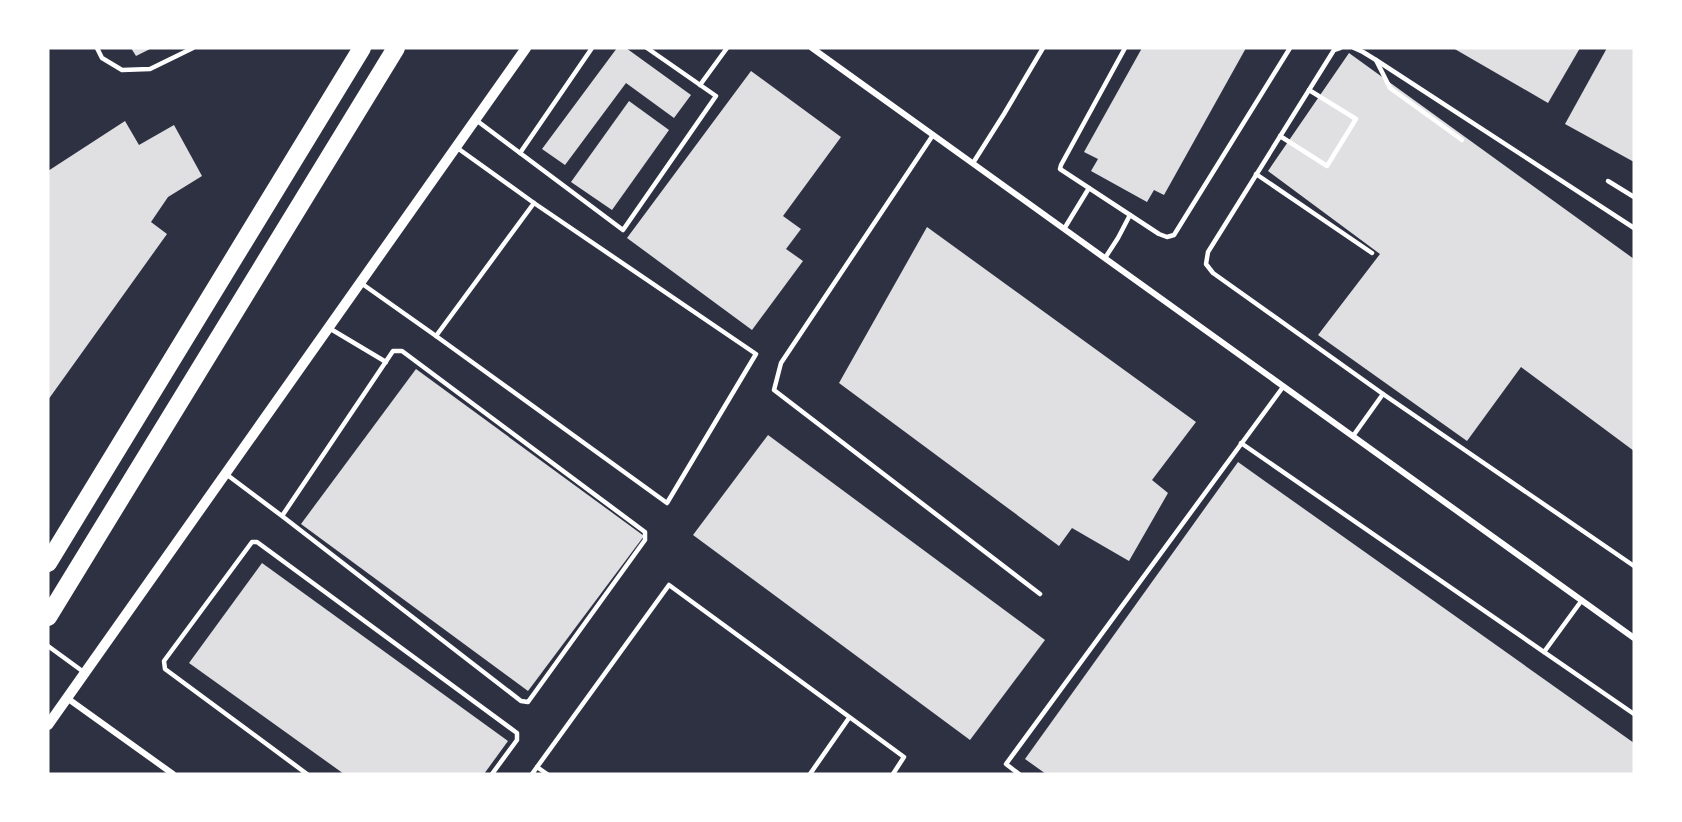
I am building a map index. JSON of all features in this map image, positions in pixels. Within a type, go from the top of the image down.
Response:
[{"type":"highway","points":[[48,563],[362,48]]},
{"type":"highway","points":[[48,617],[396,48]]},
{"type":"street","points":[[48,725],[526,48]]},
{"type":"street","points":[[812,48],[1634,638]]},
{"type":"street","points":[[67,698],[173,774]]},
{"type":"lane","points":[[97,48],[102,58],[122,70],[150,69],[194,48]]},
{"type":"lane","points":[[520,153],[592,48]]},
{"type":"lane","points":[[476,120],[623,230],[716,96],[647,48]]},
{"type":"lane","points":[[700,85],[727,48]]},
{"type":"lane","points":[[973,164],[1043,48]]},
{"type":"lane","points":[[1125,48],[1060,169],[1167,237],[1174,235],[1290,48]]},
{"type":"lane","points":[[1340,48],[1334,50],[1256,174],[1208,252],[1206,264],[1214,273],[1383,394],[1634,566]]},
{"type":"lane","points":[[1354,48],[1377,60],[1634,228]]},
{"type":"lane","points":[[1377,60],[1390,88],[1462,140]]},
{"type":"lane","points":[[1280,136],[1327,166],[1356,119],[1309,90]]},
{"type":"lane","points":[[933,135],[781,363],[774,390],[1040,594]]},
{"type":"lane","points":[[361,283],[667,504],[756,354],[456,147]]},
{"type":"lane","points":[[1256,174],[1372,253]]},
{"type":"lane","points":[[1608,181],[1634,197]]},
{"type":"lane","points":[[1064,229],[1089,188]]},
{"type":"lane","points":[[436,336],[534,202]]},
{"type":"lane","points":[[1105,258],[1130,215]]},
{"type":"lane","points":[[329,328],[386,362]]},
{"type":"lane","points":[[225,474],[520,701],[528,702],[645,540],[645,532],[402,351],[393,351],[282,516]]},
{"type":"lane","points":[[1018,774],[1006,764],[1283,387]]},
{"type":"lane","points":[[1353,436],[1383,394]]},
{"type":"lane","points":[[1241,444],[1634,714]]},
{"type":"lane","points":[[307,774],[165,669],[164,661],[252,542],[257,542],[517,733],[517,740],[492,774]]},
{"type":"lane","points":[[532,774],[669,585],[904,757],[893,774]]},
{"type":"lane","points":[[1544,652],[1581,600]]},
{"type":"lane","points":[[48,646],[85,673]]},
{"type":"lane","points":[[810,774],[849,718]]},
{"type":"lane","points":[[537,767],[547,774]]},
{"type":"building","points":[[131,48],[152,48],[136,56]]},
{"type":"building","points":[[617,48],[626,48],[691,95],[674,118],[626,83],[565,165],[542,149]]},
{"type":"building","points":[[1142,48],[1246,48],[1164,195],[1154,190],[1147,202],[1091,171],[1098,159],[1084,152]]},
{"type":"building","points":[[1453,48],[1580,48],[1548,103]]},
{"type":"building","points":[[1607,48],[1634,48],[1634,162],[1565,124]]},
{"type":"building","points":[[1349,53],[1634,259],[1634,451],[1521,367],[1467,441],[1318,335],[1380,254],[1268,171]]},
{"type":"building","points":[[751,71],[841,137],[783,216],[801,229],[786,249],[803,261],[752,330],[627,238]]},
{"type":"building","points":[[629,101],[669,130],[612,210],[571,182]]},
{"type":"building","points":[[125,121],[139,145],[174,125],[202,176],[168,197],[151,222],[167,234],[48,400],[48,171]]},
{"type":"building","points":[[927,227],[1196,422],[1152,480],[1168,493],[1129,561],[1072,528],[1059,546],[839,383]]},
{"type":"building","points":[[416,369],[644,536],[528,691],[301,524]]},
{"type":"building","points":[[768,435],[1045,640],[970,740],[693,535]]},
{"type":"building","points":[[1238,462],[1634,743],[1634,774],[1046,774],[1025,759]]},
{"type":"building","points":[[262,563],[508,741],[484,774],[344,774],[189,663]]}]
